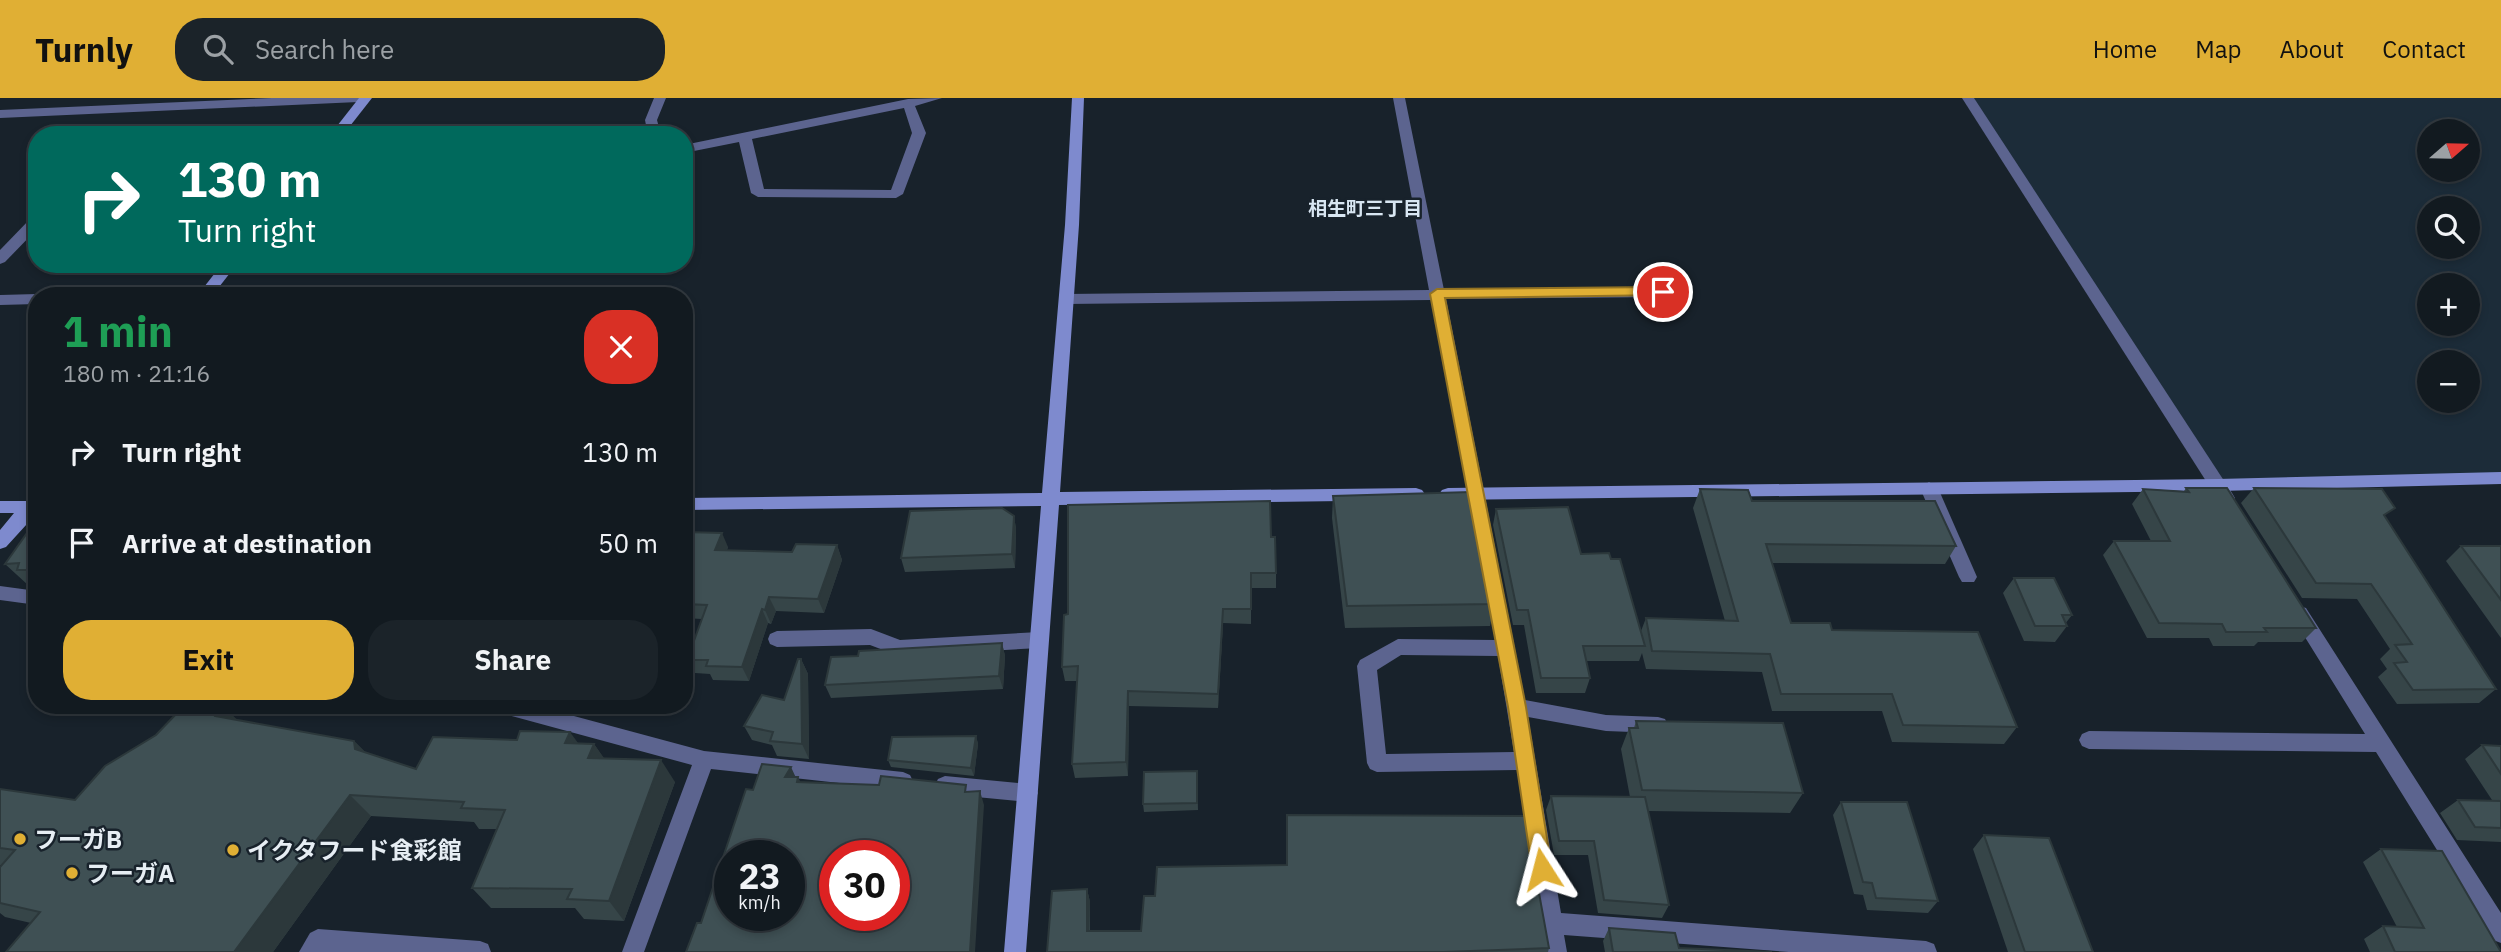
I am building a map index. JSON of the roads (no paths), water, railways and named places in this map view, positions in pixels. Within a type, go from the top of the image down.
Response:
[{"type":"street","points":[[0,114],[358,98]]},
{"type":"street","points":[[343,126],[366,98]]},
{"type":"street","points":[[653,126],[651,120],[660,98]]},
{"type":"street","points":[[693,147],[936,98]]},
{"type":"street","points":[[1015,952],[1048,498],[1066,299],[1078,98]]},
{"type":"street","points":[[1399,98],[1517,707],[1556,952]]},
{"type":"street","points":[[1968,98],[2233,509]]},
{"type":"street","points":[[745,138],[758,193],[896,194],[919,133],[908,103]]},
{"type":"street","points":[[0,259],[28,229]]},
{"type":"street","points":[[211,287],[223,273]]},
{"type":"street","points":[[1066,299],[1663,292]]},
{"type":"street","points":[[0,300],[28,299]]},
{"type":"street","points":[[693,504],[2218,485],[2501,478]]},
{"type":"street","points":[[1929,488],[1968,577]]},
{"type":"street","points":[[0,507],[28,505]]},
{"type":"street","points":[[0,542],[28,511]]},
{"type":"street","points":[[0,593],[28,597]]},
{"type":"street","points":[[2292,602],[2501,933]]},
{"type":"street","points":[[777,639],[871,637],[899,648],[1039,640]]},
{"type":"street","points":[[1505,648],[1398,647],[1367,666],[1377,763],[1525,761]]},
{"type":"street","points":[[1517,707],[1606,723],[1682,726]]},
{"type":"street","points":[[534,714],[704,760],[1028,793]]},
{"type":"street","points":[[2089,740],[2381,743]]},
{"type":"street","points":[[633,952],[704,760]]},
{"type":"street","points":[[1550,923],[1926,952]]},
{"type":"street","points":[[310,952],[318,940],[480,952]]},
{"type":"place","name":"フーガB","points":[[20,839]]},
{"type":"place","name":"イクタフード食彩館","points":[[233,850]]},
{"type":"place","name":"フーガA","points":[[72,873]]},
{"type":"district","name":"相生町三丁目","points":[[1365,208]]}]
